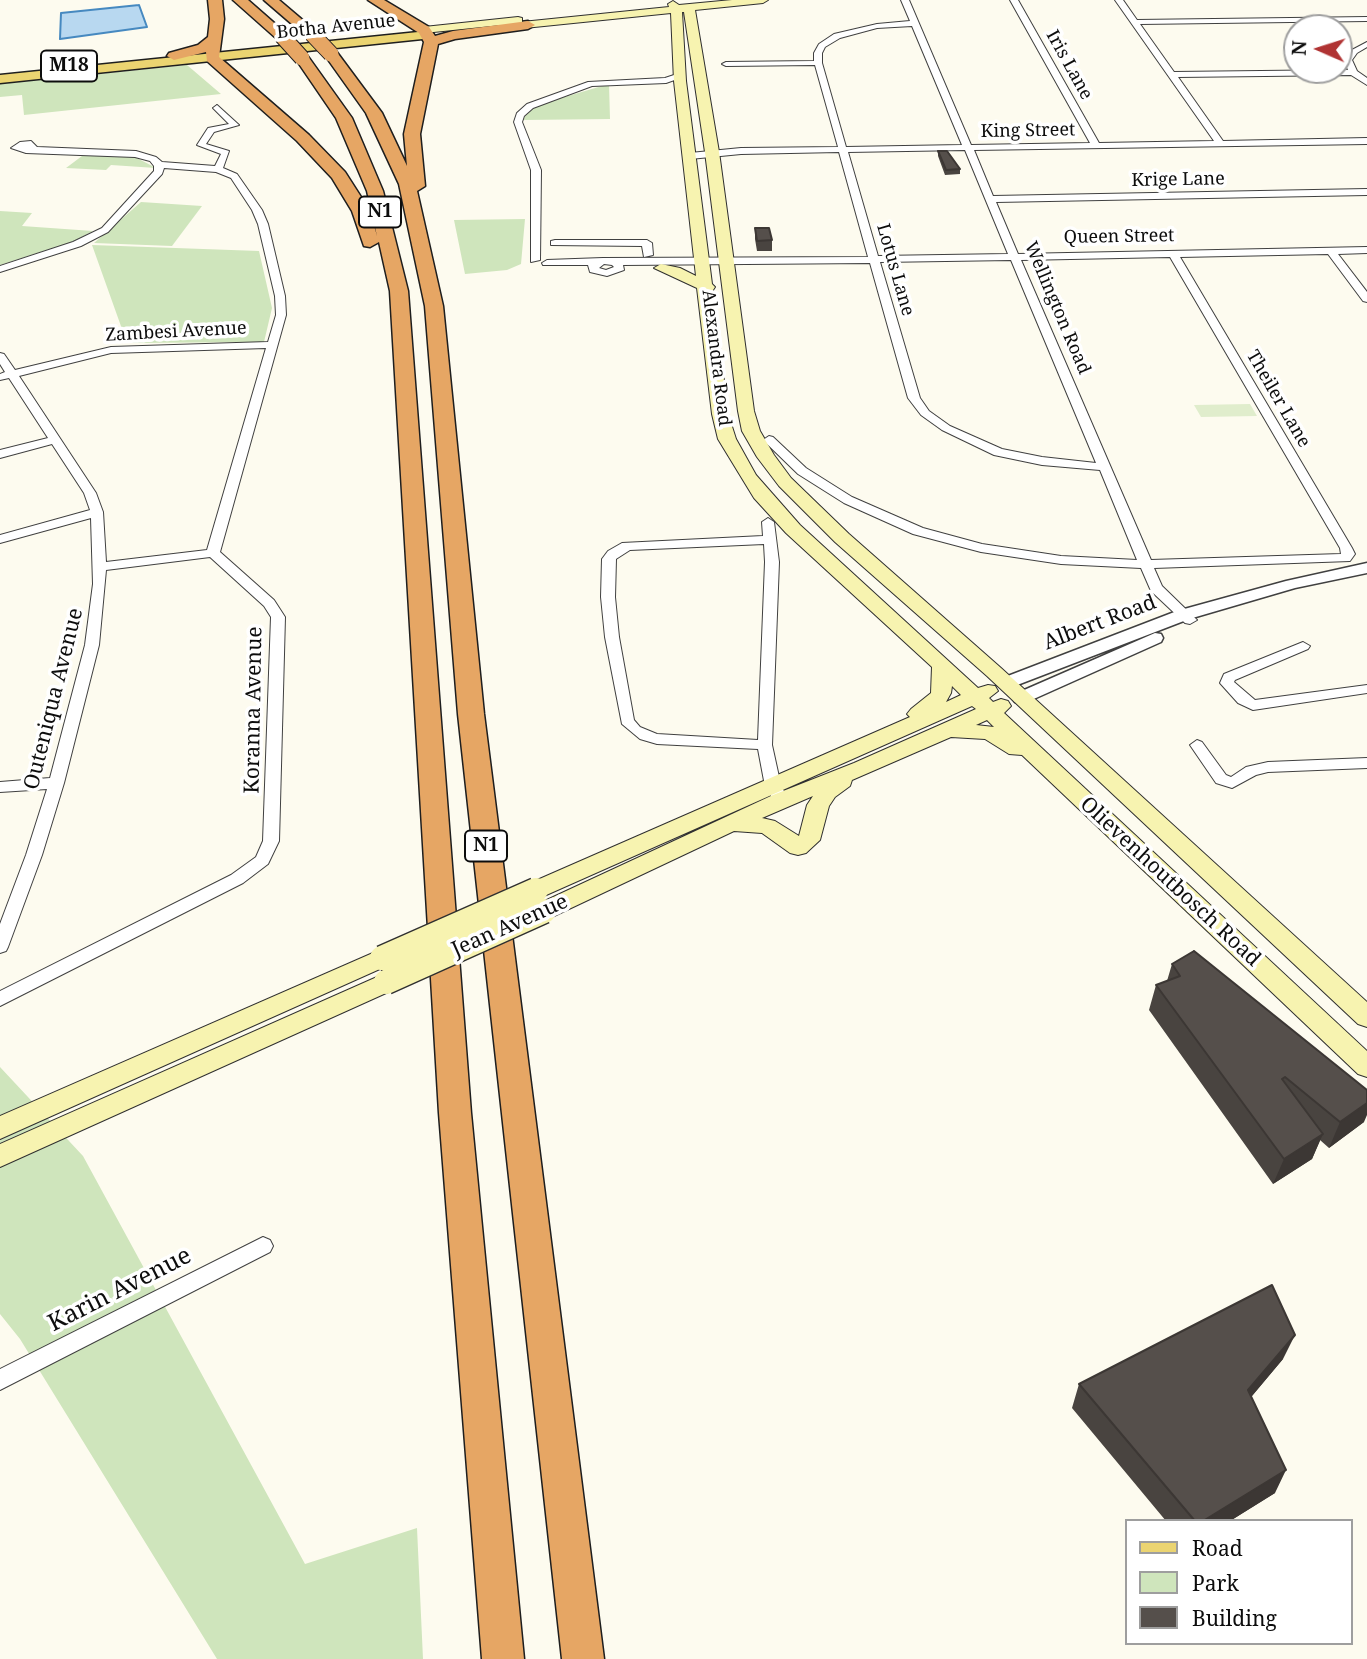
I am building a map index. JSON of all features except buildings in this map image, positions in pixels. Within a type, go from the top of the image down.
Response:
[{"type":"highway","points":[[211,50],[217,19],[215,0]]},
{"type":"highway","name":"N1","points":[[240,0],[282,36],[302,58],[344,118],[375,191],[399,290],[455,1113],[503,1659]]},
{"type":"highway","name":"N1","points":[[271,0],[322,44],[374,113],[407,184],[427,265],[434,306],[476,755],[583,1659]]},
{"type":"highway","points":[[375,0],[424,33],[453,35],[528,25]]},
{"type":"highway","points":[[424,33],[457,27]]},
{"type":"highway","points":[[424,33],[411,142],[429,242],[427,265]]},
{"type":"highway","points":[[174,56],[203,48],[211,50],[339,175],[353,196],[368,233],[405,384]]},
{"type":"main road","points":[[618,16],[721,0]]},
{"type":"main road","points":[[457,27],[763,0]]},
{"type":"main road","name":"Alexandra Road","points":[[681,6],[678,33],[680,75],[720,414],[727,439],[760,494],[793,529],[982,703]]},
{"type":"main road","name":"Alexandra Road","points":[[681,6],[694,38],[751,431],[785,482],[842,538],[1013,691]]},
{"type":"main road","points":[[528,25],[665,14],[672,18],[678,33]]},
{"type":"main road","name":"Botha Avenue","points":[[0,79],[211,50],[424,33]]},
{"type":"main road","points":[[678,51],[683,48],[684,40],[694,38]]},
{"type":"main road","name":"M18","points":[[0,74],[174,56]]},
{"type":"main road","points":[[661,268],[675,271],[707,287]]},
{"type":"main road","points":[[870,743],[935,702],[942,693],[942,665]]},
{"type":"main road","name":"Jean Avenue","points":[[0,1156],[384,970],[777,793],[870,743],[1013,691]]},
{"type":"main road","name":"Olievenhoutbosch Road","points":[[1013,691],[1367,1017]]},
{"type":"main road","name":"Jean Avenue","points":[[540,900],[728,824],[777,793],[862,768],[946,730],[982,703]]},
{"type":"main road","name":"Olievenhoutbosch Road","points":[[982,703],[1367,1067]]},
{"type":"main road","points":[[946,730],[978,730],[1001,738],[1109,825]]},
{"type":"main road","points":[[728,824],[767,826],[804,843],[822,798],[862,768]]},
{"type":"main road","name":"Jean Avenue","points":[[0,1128],[384,970]]},
{"type":"street","name":"Wellington Road","points":[[905,0],[1146,564],[1159,592],[1187,617]]},
{"type":"street","name":"Iris Lane","points":[[1014,0],[1096,145]]},
{"type":"street","points":[[1119,0],[1220,143]]},
{"type":"street","points":[[1135,22],[1367,19]]},
{"type":"street","points":[[726,64],[818,63],[818,53],[822,46],[837,36],[877,26],[915,23]]},
{"type":"street","name":"Lotus Lane","points":[[818,63],[914,398],[925,413],[958,436],[998,452],[1042,461],[1103,467]]},
{"type":"street","points":[[1353,72],[1367,82]]},
{"type":"street","points":[[1172,75],[1283,73]]},
{"type":"street","points":[[659,81],[680,75]]},
{"type":"street","points":[[682,90],[671,83],[659,81],[591,84],[530,106],[520,115],[518,122],[536,170],[535,260],[528,263],[530,266],[596,266],[607,273],[617,266],[685,260],[704,263]]},
{"type":"street","points":[[217,108],[236,125],[211,130],[201,145],[226,153],[218,169]]},
{"type":"street","name":"King Street","points":[[690,156],[712,152],[842,149],[1367,141]]},
{"type":"street","points":[[13,146],[21,150],[31,147],[136,153],[153,159],[159,165],[218,169],[234,176],[257,210],[281,306],[213,553],[100,567]]},
{"type":"street","points":[[0,269],[77,244],[104,230],[159,172],[159,165]]},
{"type":"street","name":"Krige Lane","points":[[990,200],[1367,192]]},
{"type":"street","points":[[555,243],[647,243],[648,255]]},
{"type":"street","name":"Queen Street","points":[[704,263],[1367,250]]},
{"type":"street","points":[[1331,251],[1367,299]]},
{"type":"street","name":"Theiler Lane","points":[[1173,254],[1346,548],[1347,556],[1341,559]]},
{"type":"street","points":[[617,266],[661,268],[704,263]]},
{"type":"street","name":"Zambesi Avenue","points":[[6,375],[125,348],[272,345]]},
{"type":"street","name":"Outeniqua Avenue","points":[[0,356],[6,375],[55,440],[90,493],[97,512],[100,567],[96,626],[56,783],[34,855],[0,947]]},
{"type":"street","points":[[0,454],[55,440]]},
{"type":"street","points":[[769,440],[802,471],[827,488],[882,517],[918,531],[1008,554],[1061,560],[1146,564]]},
{"type":"street","points":[[0,539],[97,512]]},
{"type":"street","points":[[768,522],[772,562],[765,745],[777,793]]},
{"type":"street","points":[[765,745],[657,738],[645,736],[630,725],[612,637],[608,597],[609,559],[627,545],[769,540]]},
{"type":"street","name":"Koranna Avenue","points":[[0,999],[226,884],[251,869],[267,852],[273,820],[278,617],[269,603],[213,553]]},
{"type":"street","name":"Albert Road","points":[[1146,564],[1341,559]]},
{"type":"street","name":"Albert Road","points":[[1013,691],[1111,660],[1187,617],[1212,608],[1271,589],[1367,568]]},
{"type":"street","points":[[1303,646],[1229,677],[1227,683],[1243,700],[1253,705],[1367,689]]},
{"type":"street","points":[[1197,745],[1226,782],[1232,783],[1251,771],[1268,767],[1287,769],[1367,763]]},
{"type":"street","points":[[0,788],[56,783]]},
{"type":"street","name":"Karin Avenue","points":[[0,1380],[263,1246]]},
{"type":"green space","points":[[187,65],[221,94],[24,115],[22,95],[0,97],[0,84]]},
{"type":"green space","points":[[609,84],[610,119],[523,120],[529,109],[537,105]]},
{"type":"green space","points":[[86,153],[135,157],[156,168],[111,165],[106,170],[66,168]]},
{"type":"green space","points":[[141,202],[202,206],[172,246],[94,243]]},
{"type":"green space","points":[[0,211],[32,213],[22,226],[93,231],[72,242],[0,265]]},
{"type":"green space","points":[[525,219],[521,264],[507,270],[465,274],[454,220]]},
{"type":"green space","points":[[92,245],[259,251],[272,308],[264,342],[127,343]]},
{"type":"green space","points":[[1250,404],[1257,416],[1201,417],[1194,405]]},
{"type":"green space","points":[[0,1067],[83,1156],[305,1564],[417,1528],[423,1659],[217,1659],[20,1339],[0,1314]]},
{"type":"water","points":[[139,5],[147,27],[60,39],[61,13]]}]
